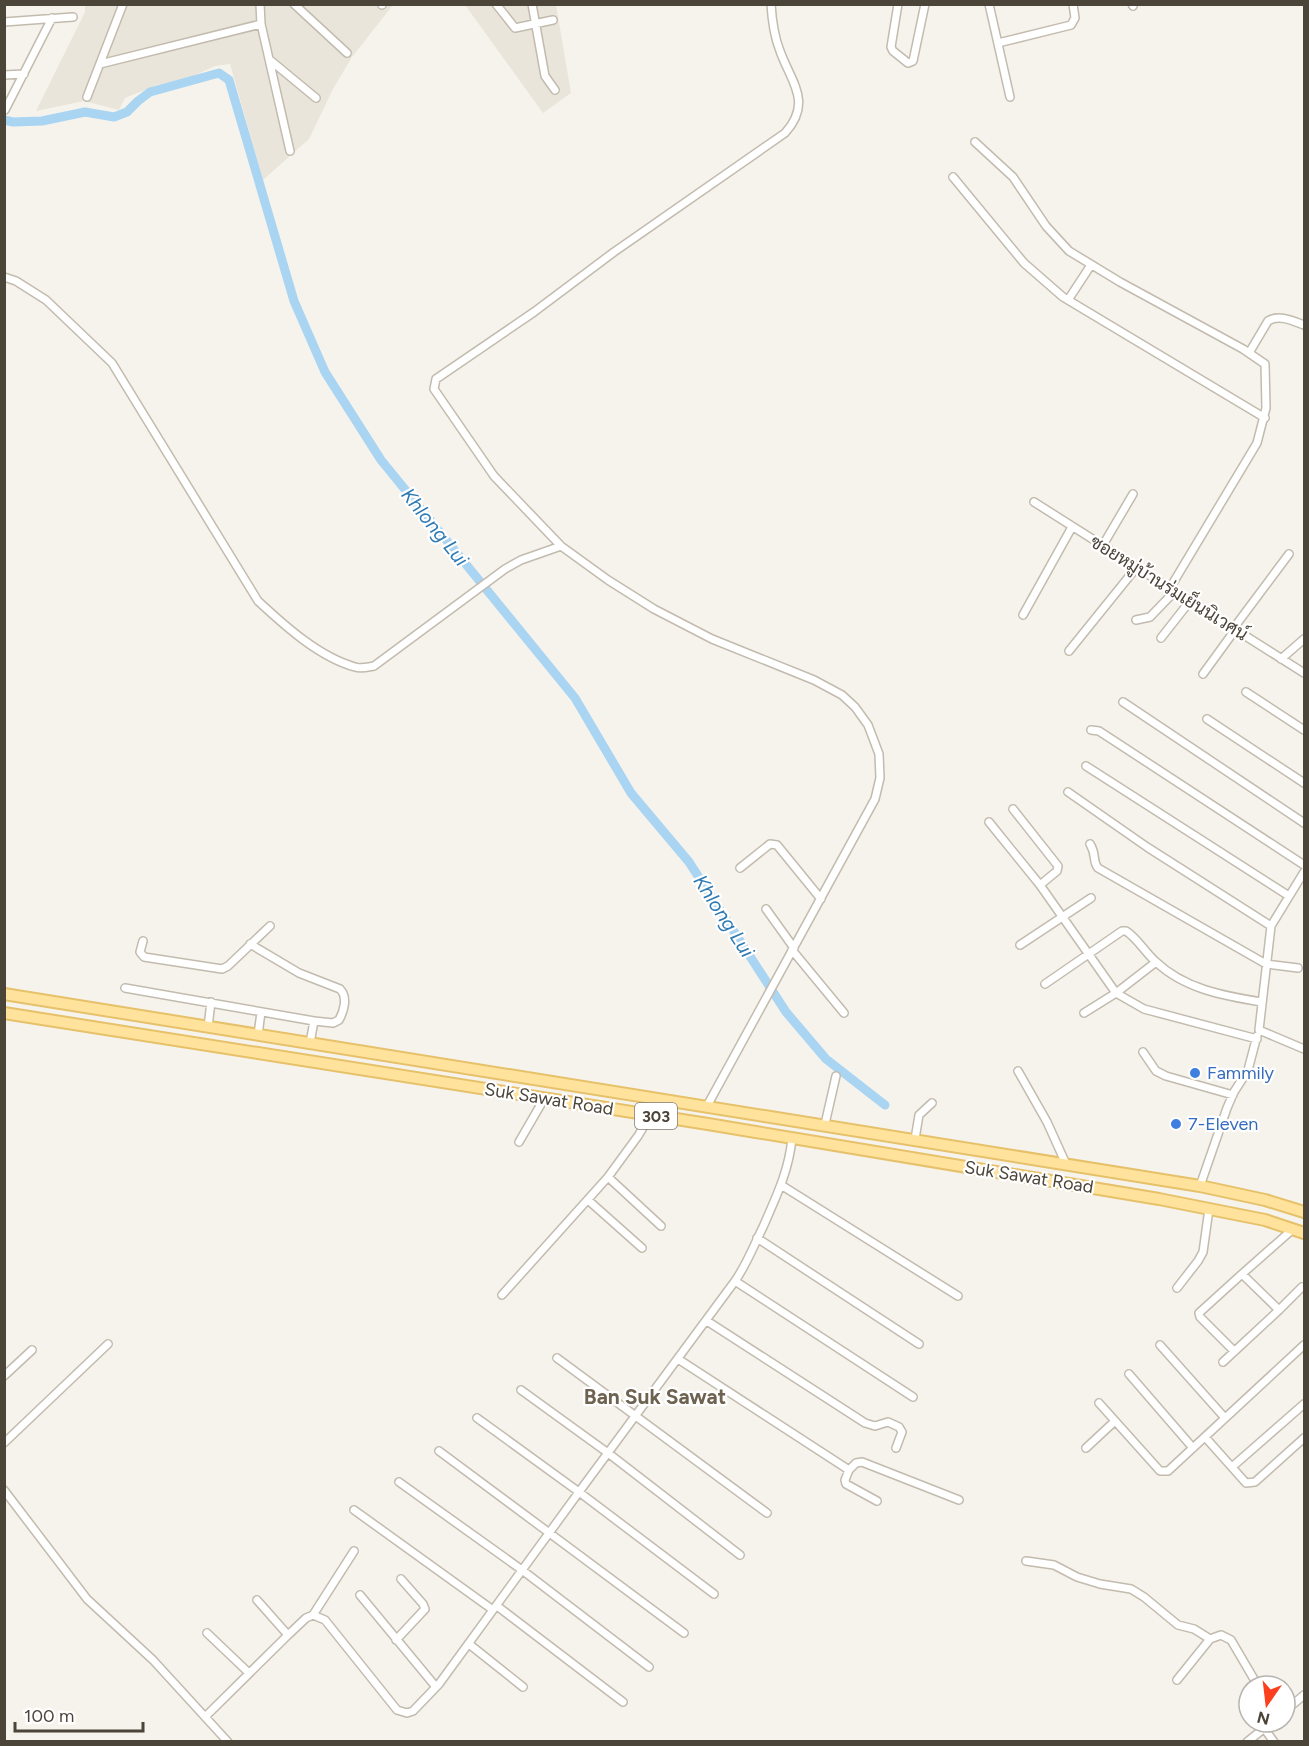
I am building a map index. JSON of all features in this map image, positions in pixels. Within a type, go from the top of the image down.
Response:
[{"type":"main road","name":"Suk Sawat Road","points":[[4,994],[1200,1186],[1254,1197],[1305,1212]]},
{"type":"main road","name":"Suk Sawat Road","points":[[4,1013],[652,1115],[1139,1195],[1265,1220],[1305,1233]]},
{"type":"street","points":[[87,97],[123,4]]},
{"type":"street","points":[[294,4],[347,53]]},
{"type":"street","points":[[496,4],[515,28],[553,20]]},
{"type":"street","points":[[532,4],[545,76],[555,90]]},
{"type":"street","points":[[707,1106],[875,798],[880,778],[879,754],[868,725],[855,707],[842,695],[814,680],[712,639],[654,609],[561,546],[494,476],[434,389],[434,383],[436,379],[534,312],[614,252],[785,133],[797,117],[798,91],[780,52],[772,22],[771,4]]},
{"type":"street","points":[[898,4],[891,47],[905,62],[911,63],[925,4]]},
{"type":"street","points":[[989,4],[1010,97]]},
{"type":"street","points":[[998,43],[1071,25],[1075,18],[1073,4]]},
{"type":"street","points":[[261,6],[261,24],[290,151]]},
{"type":"street","points":[[4,22],[73,17]]},
{"type":"street","points":[[5,110],[52,18]]},
{"type":"street","points":[[100,64],[261,24]]},
{"type":"street","points":[[270,60],[316,98]]},
{"type":"street","points":[[4,75],[24,74]]},
{"type":"street","points":[[975,142],[1013,177],[1057,240],[1091,265],[1249,353],[1263,362],[1266,367],[1265,418],[1251,455],[1172,589],[1150,617],[1136,620]]},
{"type":"street","points":[[953,177],[1024,263],[1068,300],[1265,418]]},
{"type":"street","points":[[1068,300],[1091,265]]},
{"type":"street","points":[[4,277],[16,281],[46,300],[112,363],[258,601],[291,632],[328,655],[357,668],[374,666],[505,569],[561,546]]},
{"type":"street","points":[[1249,353],[1268,321],[1273,318],[1305,325]]},
{"type":"street","points":[[1103,545],[1133,494]]},
{"type":"street","name":"ซอยหมู่บ้านร่มเย็นนิเวศน์","points":[[1034,502],[1305,673]]},
{"type":"street","points":[[1023,615],[1072,527]]},
{"type":"street","points":[[1203,674],[1289,554]]},
{"type":"street","points":[[1069,651],[1136,568]]},
{"type":"street","points":[[1161,638],[1190,601]]},
{"type":"street","points":[[1281,659],[1305,639]]},
{"type":"street","points":[[1246,692],[1305,730]]},
{"type":"street","points":[[1123,702],[1305,823]]},
{"type":"street","points":[[1207,719],[1305,783]]},
{"type":"street","points":[[1091,730],[1099,731],[1305,865]]},
{"type":"street","points":[[1086,766],[1289,896]]},
{"type":"street","points":[[1068,792],[1147,847],[1271,926]]},
{"type":"street","points":[[1013,809],[1058,866],[1057,871],[1040,885]]},
{"type":"street","points":[[989,822],[1040,885],[1116,993],[1144,1009],[1257,1039]]},
{"type":"street","points":[[741,868],[770,844],[774,844],[821,899]]},
{"type":"street","points":[[1090,844],[1094,851],[1095,865],[1098,868],[1266,964],[1298,968]]},
{"type":"street","points":[[1200,1186],[1233,1095],[1248,1070],[1257,1039],[1271,926],[1305,872]]},
{"type":"street","points":[[1020,945],[1091,898]]},
{"type":"street","points":[[766,909],[793,949],[844,1014]]},
{"type":"street","points":[[143,941],[140,952],[144,957],[222,969],[270,926]]},
{"type":"street","points":[[1045,984],[1122,931],[1126,931],[1156,962],[1188,984],[1208,992],[1262,1002]]},
{"type":"street","points":[[125,988],[314,1021],[333,1023],[339,1020],[344,1004],[344,993],[340,989],[299,973],[250,944]]},
{"type":"street","points":[[1084,1013],[1116,993],[1156,962]]},
{"type":"street","points":[[208,1027],[211,1002]]},
{"type":"street","points":[[258,1035],[261,1012]]},
{"type":"street","points":[[310,1043],[314,1021]]},
{"type":"street","points":[[1258,1030],[1305,1049]]},
{"type":"street","points":[[1143,1052],[1156,1071],[1166,1076],[1233,1095]]},
{"type":"street","points":[[1018,1071],[1047,1122],[1066,1164]]},
{"type":"street","points":[[825,1124],[836,1076]]},
{"type":"street","points":[[519,1142],[544,1099]]},
{"type":"street","points":[[502,1295],[608,1177],[652,1115],[660,1099]]},
{"type":"street","points":[[915,1139],[920,1115],[932,1103]]},
{"type":"street","points":[[313,1615],[325,1620],[397,1710],[413,1711],[436,1687],[469,1644],[735,1281],[788,1168],[792,1138]]},
{"type":"street","points":[[608,1177],[661,1226]]},
{"type":"street","points":[[781,1185],[958,1296]]},
{"type":"street","points":[[588,1200],[642,1248]]},
{"type":"street","points":[[1177,1288],[1198,1262],[1203,1252],[1209,1209]]},
{"type":"street","points":[[1234,1352],[1200,1317],[1199,1313],[1293,1229]]},
{"type":"street","points":[[757,1238],[919,1344]]},
{"type":"street","points":[[1242,1274],[1279,1310]]},
{"type":"street","points":[[735,1281],[913,1397]]},
{"type":"street","points":[[1223,1362],[1302,1287]]},
{"type":"street","points":[[707,1321],[865,1423],[875,1426],[888,1422],[899,1427],[902,1432],[896,1448]]},
{"type":"street","points":[[4,1443],[108,1344]]},
{"type":"street","points":[[1160,1345],[1225,1418]]},
{"type":"street","points":[[1100,1403],[1160,1471],[1168,1472],[1305,1345]]},
{"type":"street","points":[[4,1376],[32,1350]]},
{"type":"street","points":[[557,1358],[767,1513]]},
{"type":"street","points":[[678,1359],[849,1470]]},
{"type":"street","points":[[1129,1374],[1193,1448]]},
{"type":"street","points":[[521,1390],[608,1453],[740,1555]]},
{"type":"street","points":[[1232,1467],[1305,1404]]},
{"type":"street","points":[[477,1418],[714,1594]]},
{"type":"street","points":[[1086,1448],[1115,1421]]},
{"type":"street","points":[[1205,1437],[1246,1483],[1255,1482],[1305,1437]]},
{"type":"street","points":[[439,1451],[684,1633]]},
{"type":"street","points":[[877,1502],[846,1484],[845,1480],[849,1470],[856,1463],[862,1462],[959,1500]]},
{"type":"street","points":[[399,1482],[522,1570],[649,1667]]},
{"type":"street","points":[[4,1490],[87,1599],[153,1660],[228,1742]]},
{"type":"street","points":[[354,1510],[495,1608],[623,1702]]},
{"type":"street","points":[[206,1716],[306,1618],[313,1615],[354,1551]]},
{"type":"street","points":[[1026,1561],[1054,1565],[1084,1580],[1131,1589],[1178,1625],[1194,1629],[1210,1639]]},
{"type":"street","points":[[396,1640],[425,1609],[401,1579]]},
{"type":"street","points":[[360,1595],[436,1687]]},
{"type":"street","points":[[257,1600],[288,1635]]},
{"type":"street","points":[[207,1633],[249,1674]]},
{"type":"street","points":[[1177,1680],[1210,1639],[1221,1635],[1228,1637],[1251,1674]]},
{"type":"street","points":[[469,1644],[523,1687]]},
{"type":"shaded area","points":[[85,5],[393,5],[352,57],[333,89],[309,139],[263,180],[230,64],[215,66],[191,77],[157,85],[125,98],[119,110],[84,101],[36,111],[85,12]]},
{"type":"shaded area","points":[[465,5],[556,5],[571,93],[543,113]]},
{"type":"waterway","name":"Khlong Lui","points":[[4,120],[42,121],[85,112],[114,117],[127,112],[150,92],[219,73],[229,80],[294,301],[325,372],[381,460],[575,698],[631,793],[689,862],[786,1012],[826,1059],[885,1105]]},
{"type":"place","name":"Fammily","points":[[1195,1073]]},
{"type":"place","name":"7-Eleven","points":[[1176,1124]]},
{"type":"district","name":"Ban Suk Sawat","points":[[655,1396]]}]
